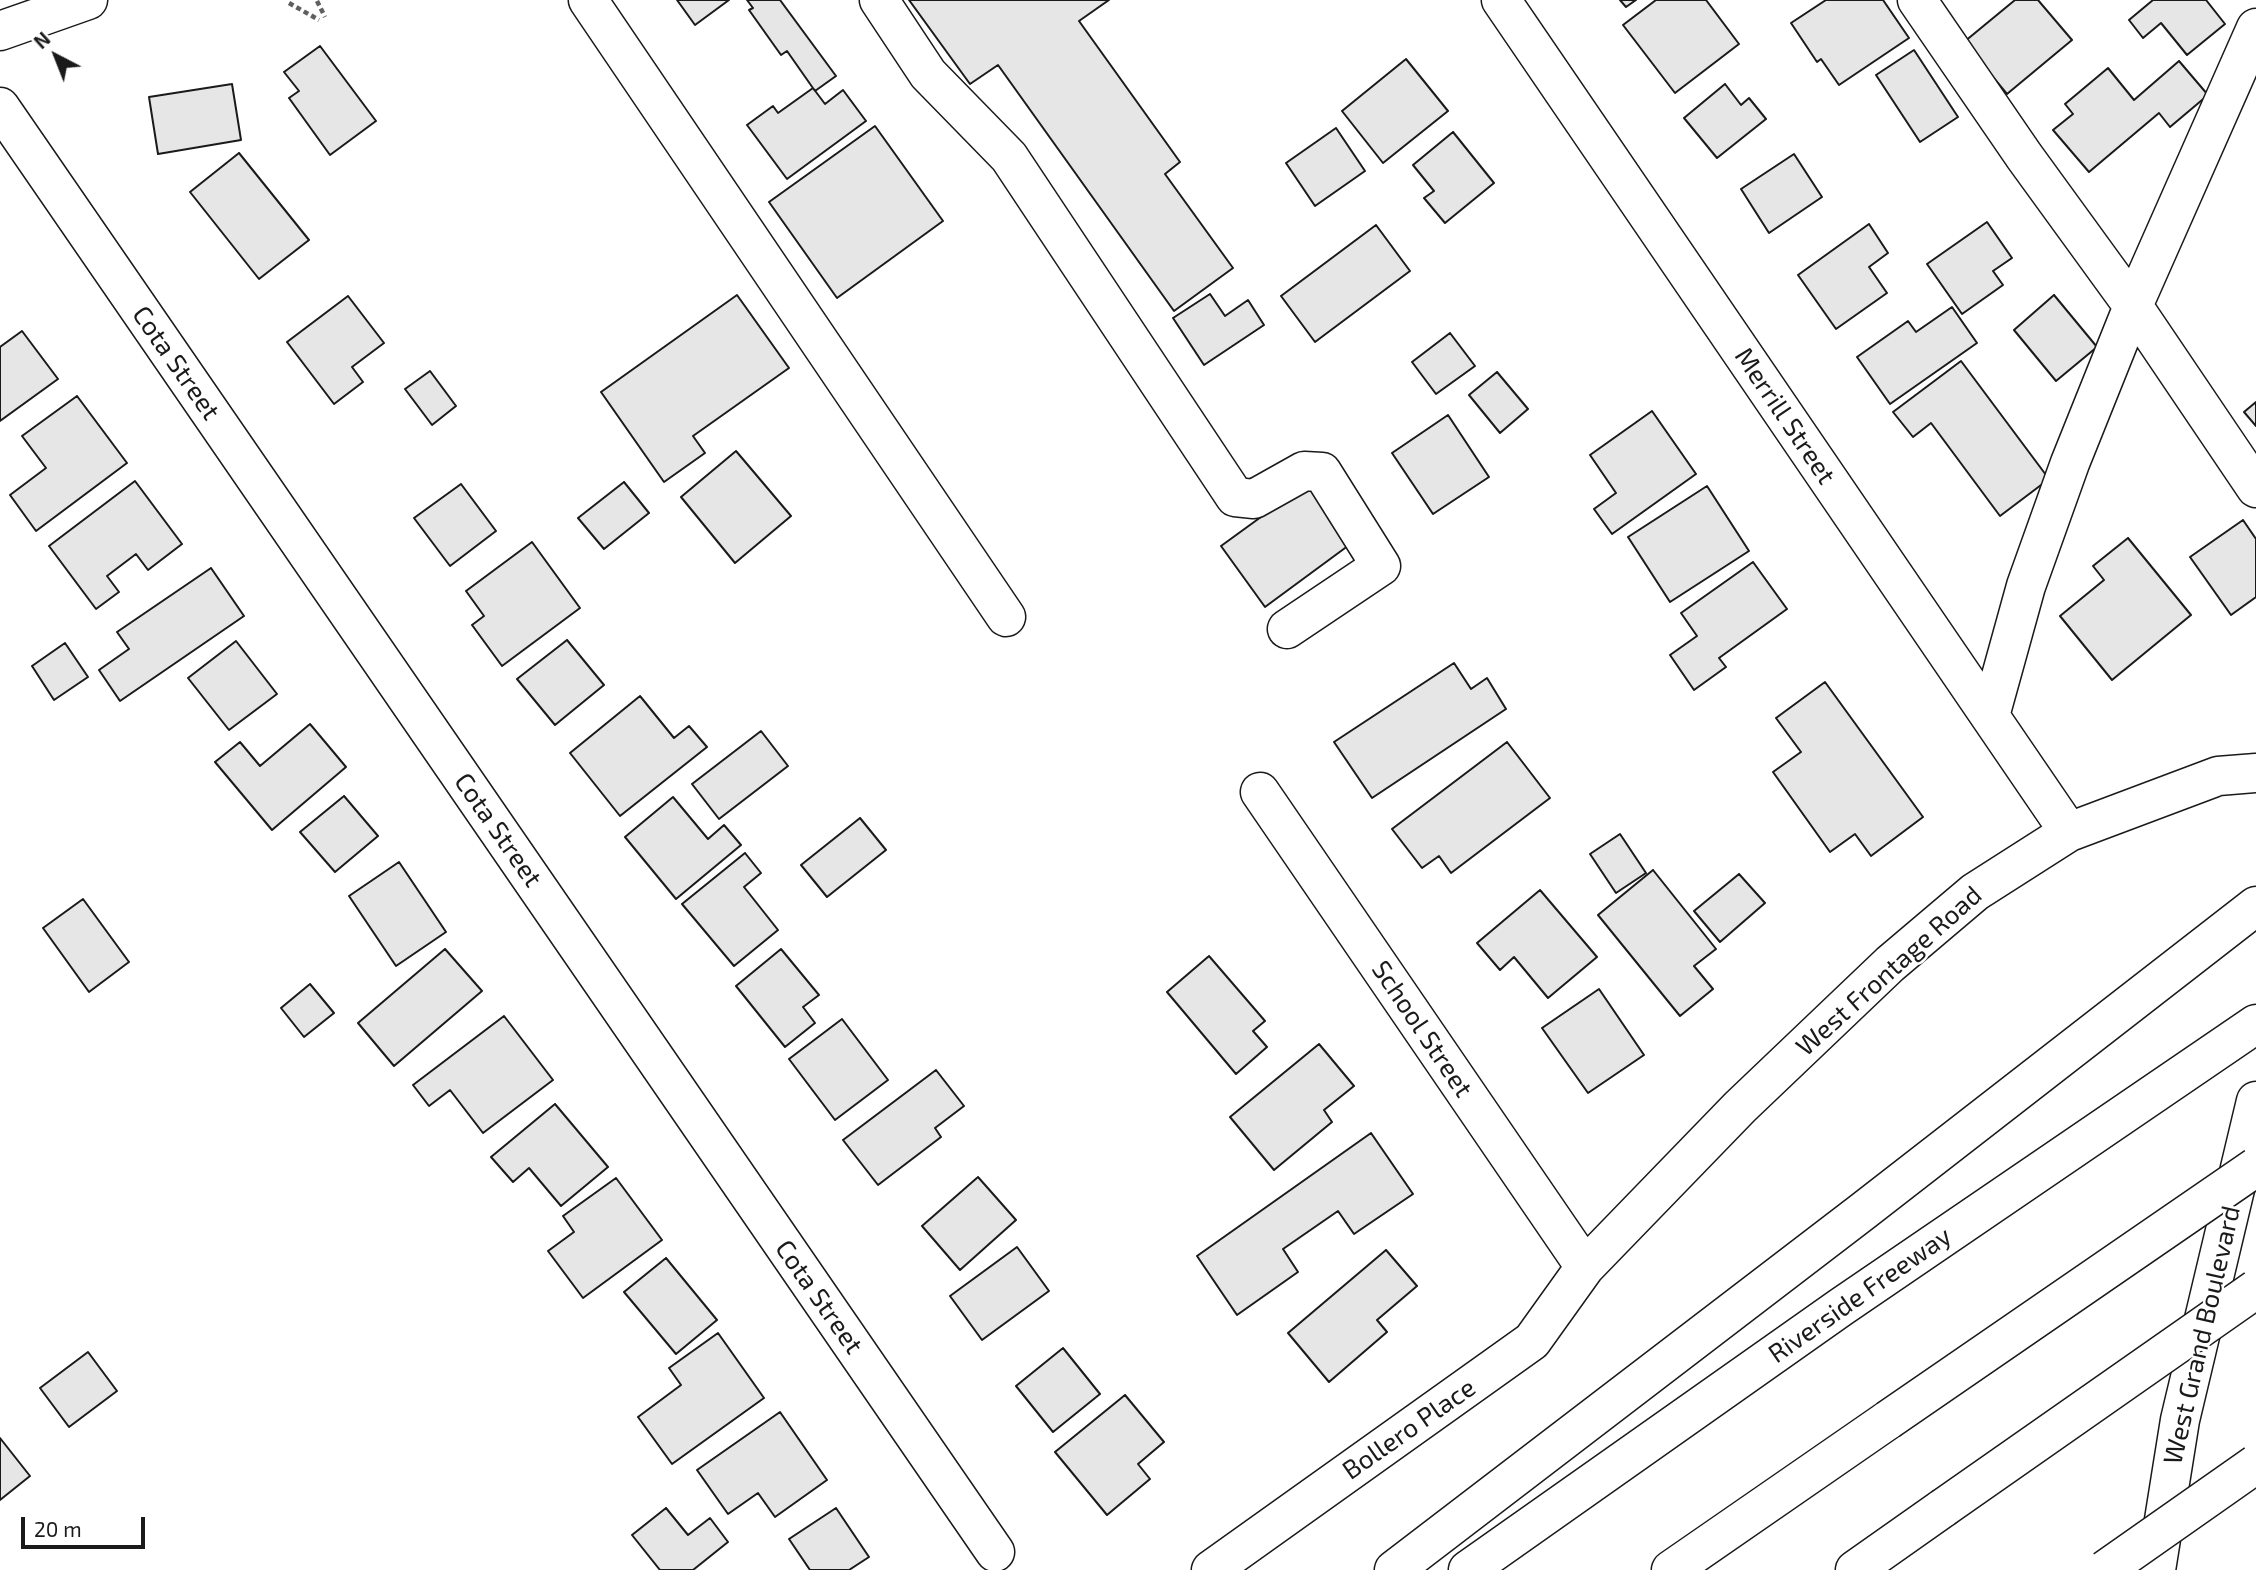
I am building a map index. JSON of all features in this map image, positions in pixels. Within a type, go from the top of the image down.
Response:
[{"type":"main road","points":[[0,30],[88,0]]},
{"type":"main road","points":[[588,0],[1006,617]]},
{"type":"main road","points":[[879,0],[929,74],[1009,157],[1236,497],[1254,499],[1304,471],[1322,472],[1381,566],[1287,629]]},
{"type":"main road","name":"Merrill Street","points":[[1501,0],[2069,832]]},
{"type":"main road","points":[[1917,0],[2024,156],[2133,306],[2256,488]]},
{"type":"main road","points":[[1990,716],[2031,573],[2070,463],[2133,306],[2256,28]]},
{"type":"main road","name":"Cota Street","points":[[0,107],[995,1552]]},
{"type":"main road","name":"West Frontage Road","points":[[1584,1267],[1740,1107],[1890,964],[1975,892],[2069,832],[2218,776],[2256,773]]},
{"type":"main road","name":"School Street","points":[[1260,792],[1584,1267]]},
{"type":"main road","points":[[1394,1570],[2256,906]]},
{"type":"main road","name":"Riverside Freeway","points":[[1468,1570],[1841,1307],[2256,1024]]},
{"type":"main road","name":"West Grand Boulevard","points":[[2155,1570],[2180,1420],[2256,1101]]},
{"type":"main road","points":[[1671,1570],[2256,1167]]},
{"type":"main road","name":"Bollero Place","points":[[1211,1570],[1532,1341],[1584,1267]]},
{"type":"main road","points":[[1855,1570],[2256,1289]]},
{"type":"main road","points":[[2105,1570],[2256,1464]]},
{"type":"path","points":[[317,1],[325,18]]},
{"type":"path","points":[[289,3],[319,20]]},
{"type":"building","points":[[677,0],[729,0],[695,25]]},
{"type":"building","points":[[747,0],[780,0],[836,76],[815,91],[787,51],[781,55],[749,10],[753,8]]},
{"type":"building","points":[[909,0],[1109,0],[1079,21],[1180,162],[1165,174],[1233,268],[1174,311],[998,65],[970,84]]},
{"type":"building","points":[[1620,0],[1636,0],[1626,7]]},
{"type":"building","points":[[1656,0],[1706,0],[1739,44],[1675,93],[1623,25]]},
{"type":"building","points":[[1826,0],[1883,0],[1909,38],[1839,85],[1821,59],[1817,62],[1791,23]]},
{"type":"building","points":[[2015,0],[2038,0],[2072,40],[2007,94],[1964,42]]},
{"type":"building","points":[[2153,0],[2206,0],[2225,24],[2187,55],[2161,23],[2143,38],[2129,20]]},
{"type":"building","points":[[320,46],[376,121],[330,155],[289,98],[299,91],[284,72]]},
{"type":"building","points":[[1914,50],[1958,117],[1920,142],[1876,75]]},
{"type":"building","points":[[1406,59],[1448,111],[1383,163],[1342,111]]},
{"type":"building","points":[[2179,61],[2208,95],[2170,127],[2159,113],[2089,172],[2053,130],[2073,114],[2065,104],[2108,68],[2134,100]]},
{"type":"building","points":[[232,84],[241,140],[158,154],[149,97]]},
{"type":"building","points":[[1725,84],[1741,105],[1749,98],[1766,119],[1717,158],[1684,118]]},
{"type":"building","points":[[813,88],[825,104],[843,90],[866,121],[787,179],[747,125],[773,106],[778,113]]},
{"type":"building","points":[[875,126],[943,221],[837,298],[769,202]]},
{"type":"building","points":[[1336,128],[1365,171],[1315,206],[1286,163]]},
{"type":"building","points":[[1453,132],[1494,183],[1445,223],[1424,198],[1434,191],[1413,165]]},
{"type":"building","points":[[239,153],[309,240],[259,279],[190,192]]},
{"type":"building","points":[[1794,154],[1822,197],[1769,233],[1741,189]]},
{"type":"building","points":[[1987,222],[2012,258],[1993,271],[2003,285],[1962,314],[1927,264]]},
{"type":"building","points":[[1869,224],[1888,253],[1869,267],[1887,293],[1836,329],[1798,275]]},
{"type":"building","points":[[1376,225],[1410,271],[1315,342],[1281,296]]},
{"type":"building","points":[[1210,294],[1225,316],[1248,300],[1264,325],[1204,365],[1173,318]]},
{"type":"building","points":[[737,295],[789,368],[693,436],[705,453],[664,482],[601,392]]},
{"type":"building","points":[[2054,295],[2097,347],[2056,381],[2014,330]]},
{"type":"building","points":[[348,296],[384,343],[352,367],[363,382],[334,404],[287,342]]},
{"type":"building","points":[[1952,307],[1977,343],[1890,404],[1857,357],[1908,321],[1916,332]]},
{"type":"building","points":[[22,331],[58,379],[0,421],[0,347]]},
{"type":"building","points":[[1450,333],[1475,366],[1436,394],[1412,362]]},
{"type":"building","points":[[1961,361],[2049,479],[2000,516],[1931,423],[1913,437],[1893,412]]},
{"type":"building","points":[[430,371],[456,406],[432,425],[405,389]]},
{"type":"building","points":[[1497,372],[1528,409],[1500,433],[1469,395]]},
{"type":"building","points":[[77,396],[127,463],[36,531],[10,495],[46,468],[22,436]]},
{"type":"building","points":[[2256,402],[2256,426],[2244,412]]},
{"type":"building","points":[[1652,411],[1696,474],[1612,534],[1594,509],[1616,493],[1590,455]]},
{"type":"building","points":[[1448,415],[1489,477],[1433,514],[1392,453]]},
{"type":"building","points":[[736,451],[791,516],[735,563],[681,497]]},
{"type":"building","points":[[1316,477],[1360,537],[1265,607],[1221,546]]},
{"type":"building","points":[[135,481],[182,544],[148,570],[136,554],[107,576],[119,592],[96,609],[49,546]]},
{"type":"building","points":[[624,482],[649,513],[604,549],[578,518]]},
{"type":"building","points":[[461,484],[496,531],[450,566],[414,518]]},
{"type":"building","points":[[1707,486],[1749,551],[1670,602],[1628,537]]},
{"type":"building","points":[[2243,520],[2256,539],[2256,597],[2231,615],[2190,557]]},
{"type":"building","points":[[2128,538],[2191,615],[2112,680],[2060,616],[2104,580],[2093,566]]},
{"type":"building","points":[[532,542],[580,608],[502,666],[472,625],[484,616],[466,591]]},
{"type":"building","points":[[1753,562],[1787,609],[1719,658],[1726,667],[1694,690],[1670,655],[1697,636],[1681,613]]},
{"type":"building","points":[[211,568],[244,616],[120,701],[99,670],[129,649],[117,632]]},
{"type":"building","points":[[567,640],[604,685],[555,725],[517,679]]},
{"type":"building","points":[[236,641],[277,694],[229,730],[188,678]]},
{"type":"building","points":[[65,643],[88,677],[54,700],[32,666]]},
{"type":"building","points":[[1454,663],[1471,689],[1487,678],[1506,709],[1372,798],[1334,742]]},
{"type":"building","points":[[1825,682],[1923,817],[1871,856],[1855,834],[1830,852],[1773,772],[1801,752],[1776,718]]},
{"type":"building","points":[[640,696],[674,738],[689,726],[707,747],[620,816],[570,753]]},
{"type":"building","points":[[310,724],[346,767],[272,830],[215,762],[240,742],[260,766]]},
{"type":"building","points":[[761,731],[788,766],[719,819],[692,784]]},
{"type":"building","points":[[1507,742],[1550,798],[1451,873],[1439,856],[1422,868],[1392,829]]},
{"type":"building","points":[[344,796],[378,836],[335,872],[300,832]]},
{"type":"building","points":[[673,797],[708,839],[724,825],[741,845],[676,899],[625,837]]},
{"type":"building","points":[[860,818],[886,850],[827,897],[801,865]]},
{"type":"building","points":[[1620,834],[1646,873],[1616,893],[1590,854]]},
{"type":"building","points":[[745,853],[761,873],[744,887],[778,930],[734,966],[682,904]]},
{"type":"building","points":[[399,862],[446,932],[396,966],[349,896]]},
{"type":"building","points":[[1653,870],[1716,949],[1694,966],[1713,989],[1680,1016],[1598,915]]},
{"type":"building","points":[[1739,874],[1765,903],[1720,942],[1694,911]]},
{"type":"building","points":[[1540,890],[1597,957],[1548,998],[1514,957],[1500,970],[1477,943]]},
{"type":"building","points":[[83,899],[129,962],[89,992],[43,928]]},
{"type":"building","points":[[445,949],[482,991],[394,1066],[358,1023]]},
{"type":"building","points":[[781,949],[819,995],[803,1007],[815,1023],[785,1047],[736,986]]},
{"type":"building","points":[[1209,956],[1265,1021],[1253,1031],[1267,1047],[1236,1074],[1167,992]]},
{"type":"building","points":[[310,984],[334,1013],[304,1037],[281,1008]]},
{"type":"building","points":[[1599,989],[1644,1055],[1588,1093],[1542,1028]]},
{"type":"building","points":[[504,1016],[553,1080],[483,1133],[450,1090],[429,1106],[413,1085]]},
{"type":"building","points":[[842,1019],[888,1080],[835,1120],[789,1059]]},
{"type":"building","points":[[1319,1044],[1354,1086],[1324,1110],[1332,1122],[1274,1170],[1230,1117]]},
{"type":"building","points":[[936,1070],[964,1106],[935,1128],[941,1137],[878,1185],[843,1140]]},
{"type":"building","points":[[555,1104],[608,1167],[561,1206],[529,1168],[513,1182],[491,1157]]},
{"type":"building","points":[[1371,1133],[1413,1194],[1354,1234],[1338,1211],[1283,1249],[1298,1272],[1237,1315],[1197,1256]]},
{"type":"building","points":[[978,1177],[1016,1220],[960,1270],[922,1226]]},
{"type":"building","points":[[616,1178],[662,1240],[583,1298],[548,1251],[574,1232],[563,1216]]},
{"type":"building","points":[[1017,1247],[1049,1291],[982,1340],[950,1296]]},
{"type":"building","points":[[1386,1250],[1417,1286],[1377,1320],[1387,1332],[1329,1382],[1288,1333]]},
{"type":"building","points":[[666,1258],[717,1320],[676,1354],[624,1292]]},
{"type":"building","points":[[718,1333],[764,1398],[672,1464],[638,1417],[681,1385],[669,1368]]},
{"type":"building","points":[[1063,1348],[1100,1394],[1053,1432],[1016,1386]]},
{"type":"building","points":[[88,1352],[117,1391],[69,1427],[40,1388]]},
{"type":"building","points":[[1125,1395],[1164,1442],[1138,1464],[1150,1479],[1107,1515],[1055,1452]]},
{"type":"building","points":[[780,1412],[827,1480],[775,1517],[758,1493],[728,1514],[697,1470]]},
{"type":"building","points":[[0,1438],[30,1476],[0,1500]]},
{"type":"building","points":[[666,1508],[688,1535],[710,1518],[728,1542],[693,1570],[660,1570],[632,1535]]},
{"type":"building","points":[[836,1508],[869,1557],[849,1570],[810,1570],[789,1539]]}]
